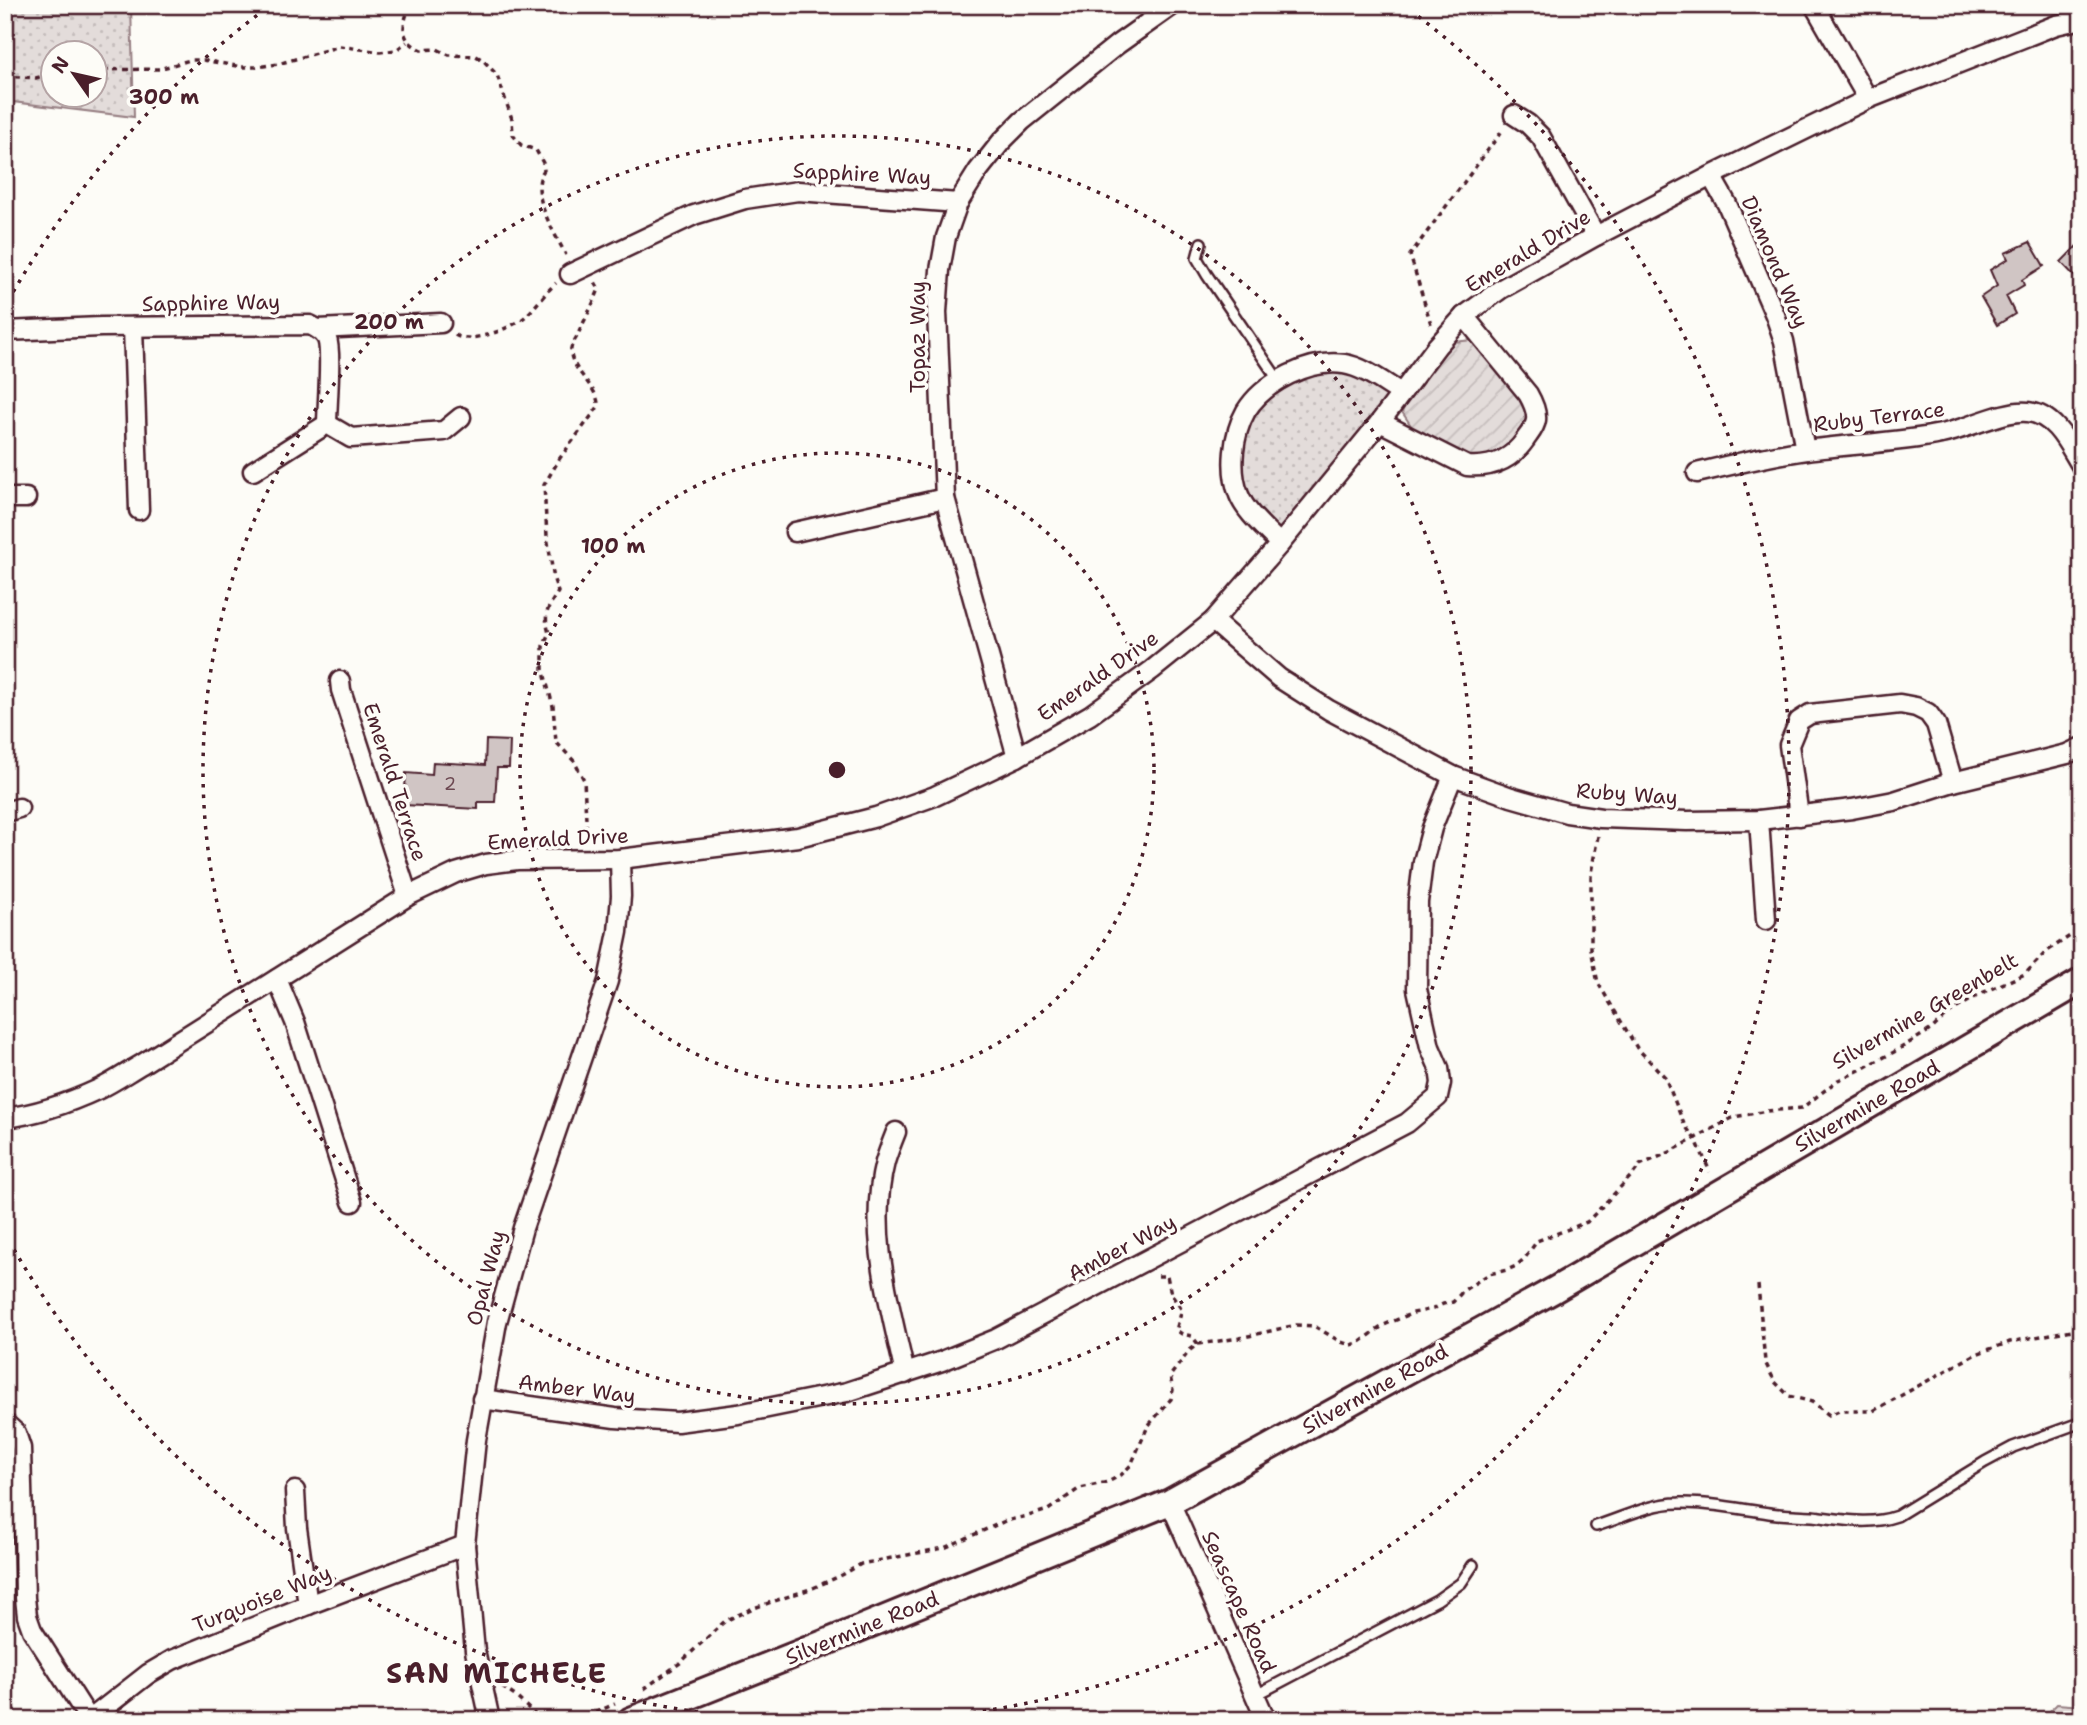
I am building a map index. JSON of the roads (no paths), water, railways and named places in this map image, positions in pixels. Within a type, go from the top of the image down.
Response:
[{"type":"street","points":[[1814,5],[1868,99]]},
{"type":"street","name":"Topaz Way","points":[[1017,757],[945,498],[937,312],[946,237],[958,203],[985,161],[1001,142],[1022,121],[1168,6]]},
{"type":"street","name":"Emerald Drive","points":[[5,1118],[57,1105],[99,1089],[408,896],[456,873],[486,864],[517,860],[620,859],[798,837],[876,817],[935,796],[1017,757],[1090,715],[1213,621],[1380,422],[1437,346],[1464,316],[1500,289],[1711,176],[1868,99],[2056,24],[2082,19]]},
{"type":"street","points":[[1514,115],[1541,137],[1596,236]]},
{"type":"street","name":"Diamond Way","points":[[1711,176],[1727,204],[1784,341],[1805,450]]},
{"type":"street","name":"Sapphire Way","points":[[578,271],[694,215],[768,195],[797,191],[958,203]]},
{"type":"street","points":[[1380,422],[1467,466],[1494,465],[1517,451],[1532,431],[1536,420],[1533,405],[1528,394],[1464,316]]},
{"type":"street","name":"Sapphire Way","points":[[5,331],[300,325],[318,328],[442,323]]},
{"type":"street","points":[[133,327],[139,510]]},
{"type":"street","points":[[318,328],[327,338],[329,351],[327,424]]},
{"type":"street","points":[[1280,544],[1244,505],[1234,481],[1233,458],[1238,432],[1247,411],[1261,394],[1279,381],[1298,370],[1321,365],[1340,363],[1359,369],[1401,393]]},
{"type":"street","name":"Ruby Terrace","points":[[1698,473],[1805,450],[1940,435],[2010,413],[2028,411],[2050,421],[2061,433],[2082,467]]},
{"type":"street","points":[[327,424],[351,438],[444,431],[461,417]]},
{"type":"street","points":[[253,471],[327,424]]},
{"type":"street","points":[[5,498],[26,498]]},
{"type":"street","points":[[795,532],[945,498]]},
{"type":"street","name":"Ruby Way","points":[[1213,621],[1279,678],[1329,710],[1453,776],[1567,813],[1601,818],[1686,821],[1759,820],[1798,816],[1895,801],[1953,782],[2067,754],[2082,747]]},
{"type":"street","name":"Emerald Terrace","points":[[340,681],[408,896]]},
{"type":"street","points":[[1798,816],[1789,746],[1799,721],[1810,714],[1900,704],[1928,713],[1936,724],[1953,782]]},
{"type":"street","name":"Amber Way","points":[[482,1399],[615,1418],[677,1422],[738,1414],[847,1392],[905,1374],[996,1339],[1407,1123],[1438,1097],[1441,1083],[1416,989],[1418,902],[1423,862],[1432,828],[1453,776]]},
{"type":"street","points":[[1759,820],[1766,920]]},
{"type":"street","name":"Opal Way","points":[[490,1720],[475,1651],[465,1545],[482,1399],[497,1322],[523,1228],[608,981],[618,932],[620,859]]},
{"type":"street","points":[[277,979],[295,1022],[352,1202]]},
{"type":"street","name":"Silvermine Road","points":[[625,1711],[881,1620],[1170,1502],[1554,1290],[2082,981]]},
{"type":"street","points":[[896,1132],[885,1163],[879,1230],[882,1268],[905,1374]]},
{"type":"street","points":[[5,1423],[16,1433],[21,1448],[27,1616],[32,1630],[89,1720]]},
{"type":"street","points":[[295,1491],[297,1528],[308,1605]]},
{"type":"street","name":"Seascape Road","points":[[1170,1502],[1266,1720]]},
{"type":"street","name":"Turquoise Way","points":[[89,1720],[148,1674],[172,1661],[465,1545]]},
{"type":"lane","points":[[1201,243],[1197,258],[1279,381]]},
{"type":"lane","points":[[1596,1526],[1657,1506],[1675,1503],[1857,1522],[1886,1520],[2013,1447],[2082,1422]]},
{"type":"lane","points":[[1255,1695],[1437,1600],[1461,1583],[1473,1565]]},
{"type":"district","name":"SAN MICHELE","points":[[497,1673]]}]
